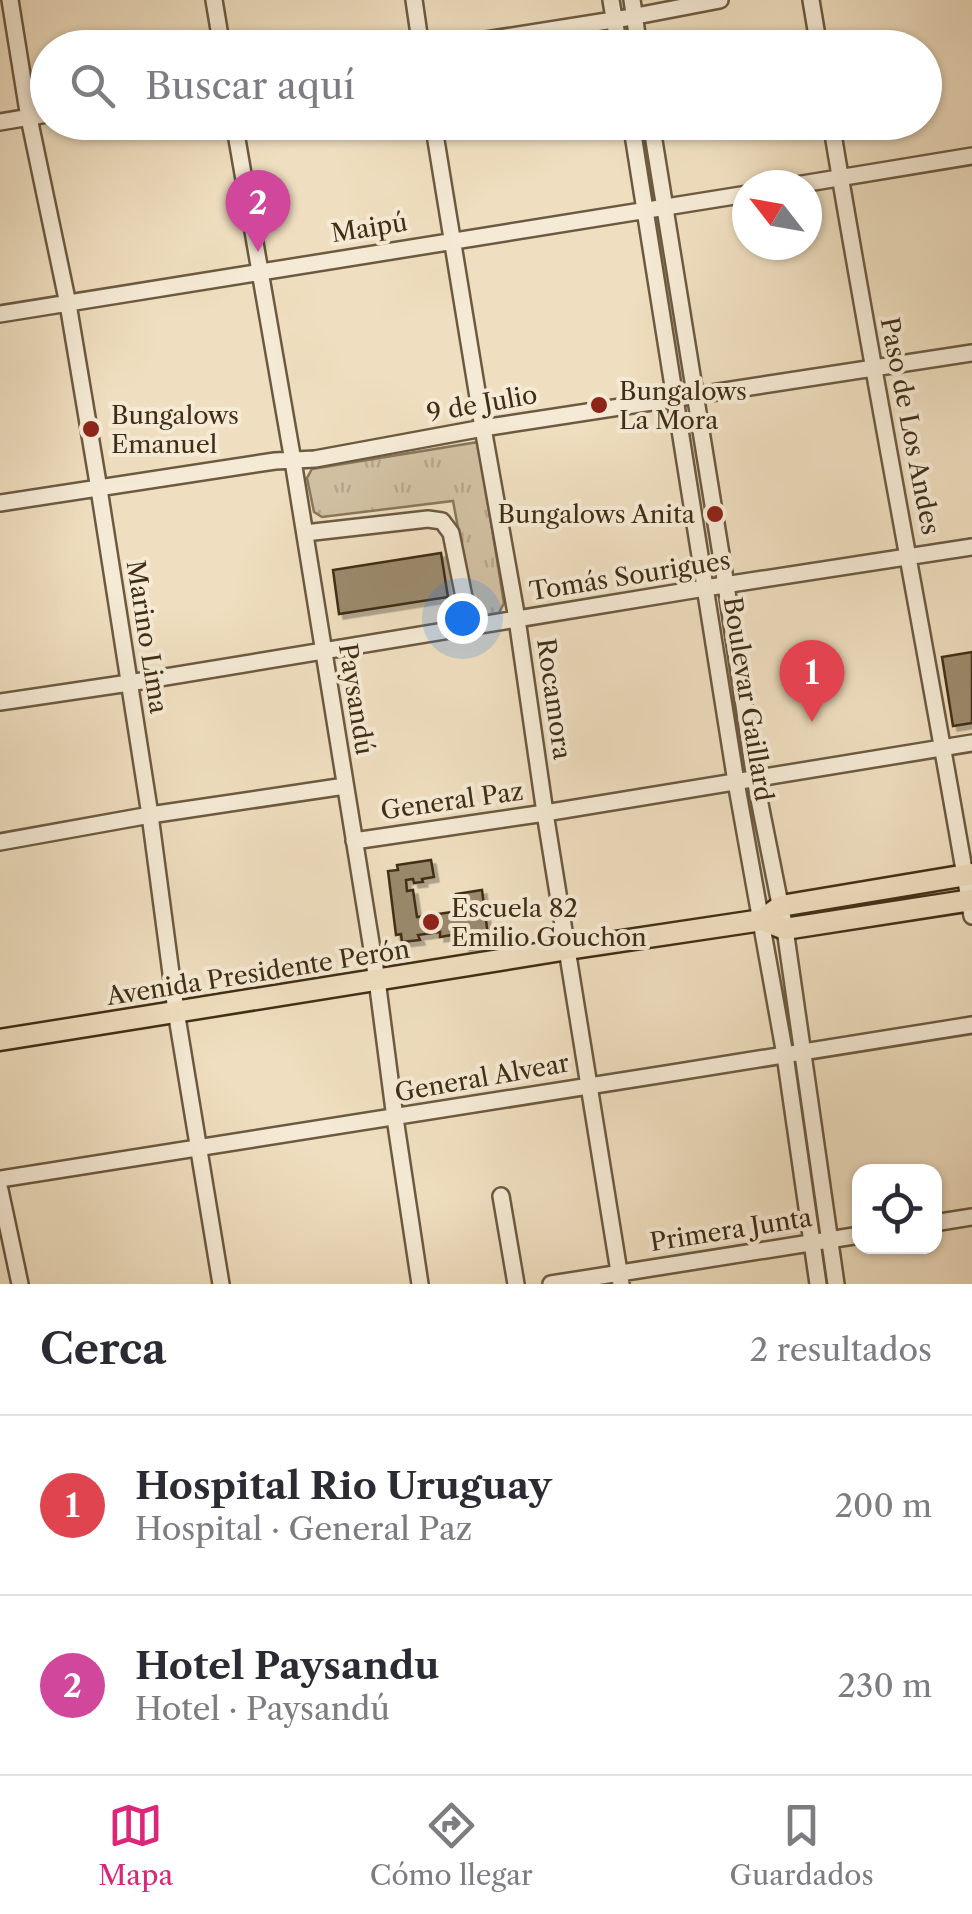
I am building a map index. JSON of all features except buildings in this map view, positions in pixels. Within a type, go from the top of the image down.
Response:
[{"type":"main road","name":"Avenida Presidente Perón","points":[[0,1040],[762,920],[781,906],[969,875]]},
{"type":"main road","points":[[785,929],[971,905]]},
{"type":"main road","name":"Avenida Presidente Perón","points":[[762,920],[785,929]]},
{"type":"street","name":"Marino Lima","points":[[10,0],[30,123]]},
{"type":"street","points":[[214,0],[219,30]]},
{"type":"street","points":[[414,0],[418,30]]},
{"type":"street","points":[[611,0],[616,30]]},
{"type":"street","points":[[550,30],[614,20],[633,8],[720,0]]},
{"type":"street","points":[[811,0],[816,30]]},
{"type":"street","points":[[0,122],[29,118]]},
{"type":"street","name":"Marino Lima","points":[[34,140],[68,304],[99,489],[197,1149],[221,1284]]},
{"type":"street","name":"Paysandú","points":[[237,140],[377,980],[420,1284]]},
{"type":"street","name":"Rocamora","points":[[436,140],[517,620],[544,813],[620,1279]]},
{"type":"street","name":"Boulevar Gaillard","points":[[634,140],[736,782],[793,1053]]},
{"type":"street","name":"Boulevar Gaillard","points":[[653,140],[755,778],[785,929],[793,1053],[820,1242],[818,1284]]},
{"type":"street","name":"Paso de Los Andes","points":[[834,140],[872,368],[969,875],[971,905]]},
{"type":"street","points":[[822,181],[972,156]]},
{"type":"street","name":"Maipú","points":[[0,314],[732,196]]},
{"type":"street","name":"9 de Julio","points":[[0,503],[275,461],[315,459],[483,428],[972,353]]},
{"type":"street","points":[[305,533],[428,519],[442,521],[451,533],[470,626]]},
{"type":"street","name":"Tomás Sourigues","points":[[0,702],[972,547]]},
{"type":"street","name":"General Paz","points":[[354,841],[972,743]]},
{"type":"street","name":"General Paz","points":[[0,842],[345,786]]},
{"type":"street","name":"General Alvear","points":[[0,1179],[972,1024]]},
{"type":"street","points":[[0,1190],[20,1284]]},
{"type":"street","points":[[501,1196],[516,1284]]},
{"type":"street","points":[[942,1222],[972,1217]]},
{"type":"street","name":"Primera Junta","points":[[551,1284],[620,1279],[852,1236]]},
{"type":"street","name":"Boulevar Gaillard","points":[[820,1242],[836,1284]]},
{"type":"green space","points":[[478,442],[504,603],[499,613],[475,618],[453,501],[322,517],[314,512],[307,478],[312,469]]},
{"type":"place","name":"Hotel Paysandu","points":[[258,252]]},
{"type":"place","name":"Bungalows La Mora","points":[[599,405]]},
{"type":"place","name":"Bungalows Emanuel","points":[[91,429]]},
{"type":"place","name":"Bungalows Anita","points":[[715,514]]},
{"type":"place","name":"Hospital Rio Uruguay","points":[[812,722]]},
{"type":"place","name":"Escuela 82 Emilio Gouchon","points":[[431,922]]}]
